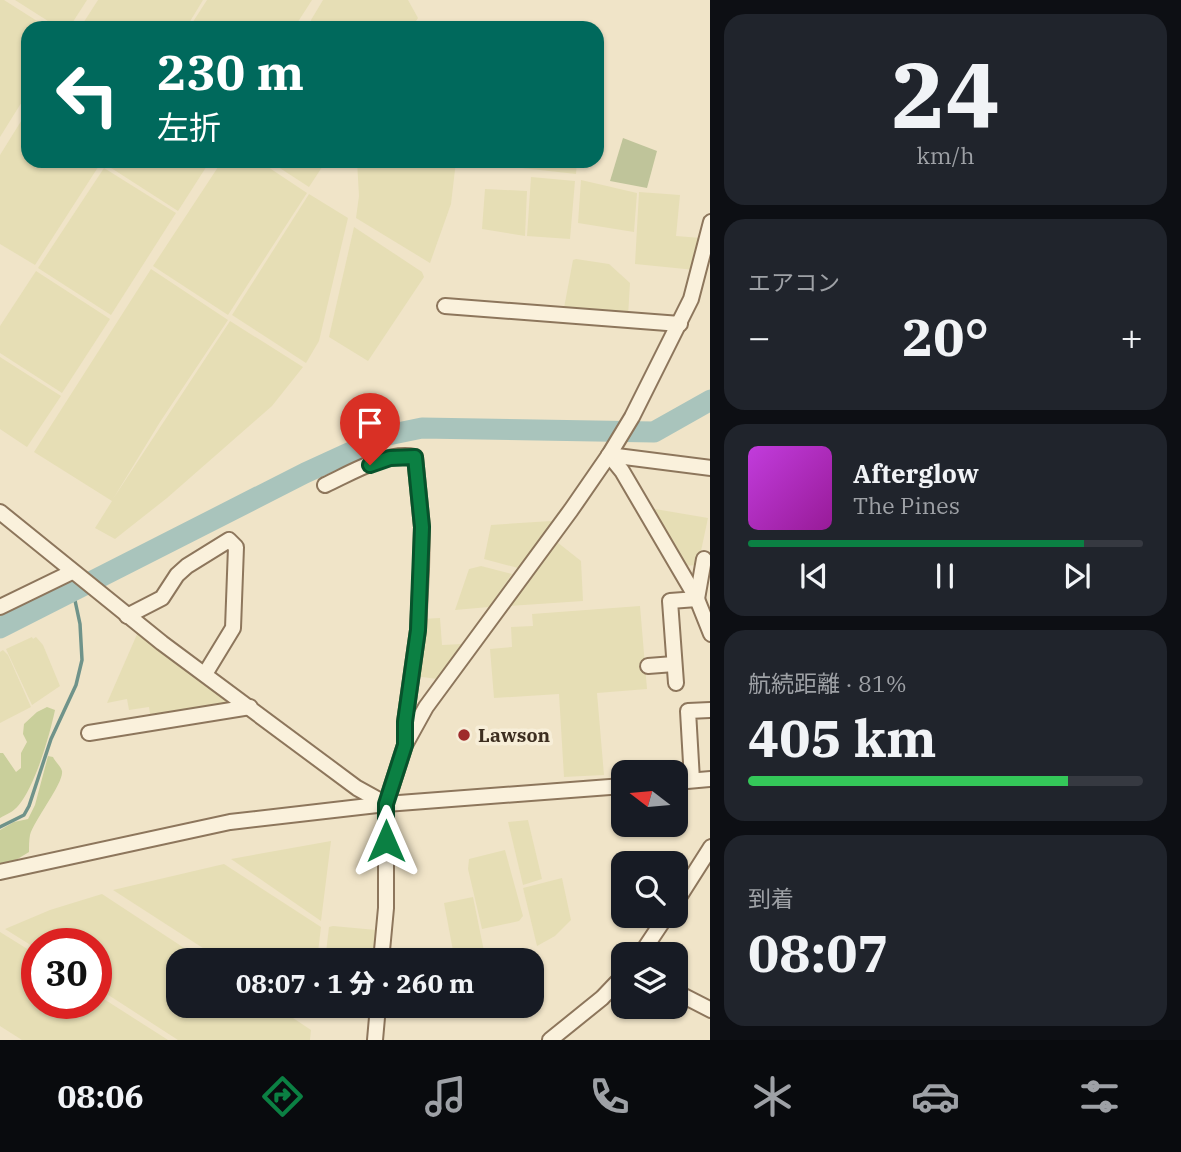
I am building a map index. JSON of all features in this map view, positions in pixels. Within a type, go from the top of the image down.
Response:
[{"type":"street","points":[[382,948],[386,908],[386,804],[405,745],[426,707],[609,455],[691,299],[710,222]]},
{"type":"street","points":[[445,306],[680,324]]},
{"type":"street","points":[[609,455],[710,468]]},
{"type":"street","points":[[609,455],[622,471],[697,600],[710,634]]},
{"type":"street","points":[[325,485],[390,458],[415,457],[422,527],[421,569],[418,630],[405,722],[405,745]]},
{"type":"street","points":[[0,512],[127,616],[357,788],[386,804]]},
{"type":"street","points":[[127,616],[162,598],[177,575],[187,566],[229,540],[234,542],[233,628],[205,674]]},
{"type":"street","points":[[697,600],[704,559]]},
{"type":"street","points":[[0,607],[74,574]]},
{"type":"street","points":[[676,683],[670,601],[697,600]]},
{"type":"street","points":[[648,666],[674,664]]},
{"type":"street","points":[[89,733],[250,706]]},
{"type":"street","points":[[692,780],[688,711],[710,710]]},
{"type":"street","points":[[688,780],[710,779]]},
{"type":"street","points":[[0,872],[230,822],[386,804],[611,787]]},
{"type":"street","points":[[688,883],[710,847]]},
{"type":"street","points":[[550,1040],[586,1013],[611,988]]},
{"type":"street","points":[[688,998],[710,1010]]},
{"type":"street","points":[[375,1040],[377,1018]]},
{"type":"shaded area","points":[[0,0],[4,0],[37,21],[21,21],[21,103],[0,137]]},
{"type":"shaded area","points":[[15,0],[87,0],[74,21],[48,21]]},
{"type":"shaded area","points":[[98,0],[203,0],[190,21],[84,21]]},
{"type":"shaded area","points":[[207,0],[312,0],[298,21],[194,21]]},
{"type":"shaded area","points":[[323,0],[408,0],[418,18],[416,21],[311,20]]},
{"type":"shaded area","points":[[21,121],[21,168],[97,168],[35,265],[0,244],[0,155]]},
{"type":"shaded area","points":[[104,168],[176,213],[111,315],[38,268]]},
{"type":"shaded area","points":[[111,168],[206,168],[178,211]]},
{"type":"shaded area","points":[[217,168],[270,168],[307,193],[228,315],[153,266]]},
{"type":"shaded area","points":[[280,168],[321,168],[309,187]]},
{"type":"shaded area","points":[[357,168],[455,168],[451,204],[430,263],[356,218],[359,196]]},
{"type":"shaded area","points":[[522,168],[576,168],[576,174]]},
{"type":"shaded area","points":[[531,177],[575,181],[570,239],[527,236]]},
{"type":"shaded area","points":[[581,180],[637,193],[634,232],[578,223]]},
{"type":"shaded area","points":[[485,189],[527,191],[525,236],[482,229]]},
{"type":"shaded area","points":[[639,192],[680,195],[676,236],[701,238],[695,270],[635,264]]},
{"type":"shaded area","points":[[309,194],[348,218],[319,341],[306,363],[232,315]]},
{"type":"shaded area","points":[[354,227],[422,272],[424,277],[368,361],[329,337]]},
{"type":"shaded area","points":[[573,260],[609,264],[630,283],[628,316],[564,308]]},
{"type":"shaded area","points":[[151,269],[228,320],[113,499],[230,321],[303,367],[272,406],[167,498],[115,539],[95,528],[112,501],[34,452]]},
{"type":"shaded area","points":[[36,271],[110,319],[62,393],[0,353],[0,326]]},
{"type":"shaded area","points":[[0,357],[61,396],[27,447],[0,429]]},
{"type":"shaded area","points":[[655,509],[708,518],[698,565],[683,566],[649,511]]},
{"type":"shaded area","points":[[551,521],[552,524],[518,568],[484,559],[491,525]]},
{"type":"shaded area","points":[[557,542],[581,561],[583,601],[509,606]]},
{"type":"shaded area","points":[[481,566],[512,574],[489,607],[455,610],[469,569]]},
{"type":"shaded area","points":[[640,606],[647,689],[597,693],[604,775],[564,777],[559,694],[494,698],[490,649],[512,647],[511,627],[533,626],[532,614]]},
{"type":"shaded area","points":[[440,618],[442,645],[462,644],[437,679],[415,676],[421,619]]},
{"type":"shaded area","points":[[138,632],[237,706],[151,720],[149,707],[129,710],[127,699],[107,703]]},
{"type":"shaded area","points":[[36,637],[43,645],[60,686],[32,705],[6,649]]},
{"type":"shaded area","points":[[3,650],[8,655],[31,707],[0,723],[0,652]]},
{"type":"shaded area","points":[[528,820],[542,879],[523,885],[508,822]]},
{"type":"shaded area","points":[[331,841],[321,921],[231,859]]},
{"type":"shaded area","points":[[505,850],[523,916],[519,921],[482,929],[468,869],[469,859]]},
{"type":"shaded area","points":[[224,864],[321,927],[319,948],[203,948],[113,890]]},
{"type":"shaded area","points":[[562,878],[571,920],[555,936],[537,946],[523,888]]},
{"type":"shaded area","points":[[102,894],[184,948],[166,948],[166,1018],[293,1018],[311,1030],[310,1040],[178,1040],[112,997],[112,928],[21,928],[21,939],[5,929],[50,910]]},
{"type":"shaded area","points":[[473,897],[483,948],[453,948],[444,903]]},
{"type":"shaded area","points":[[329,927],[376,930],[375,948],[327,948]]},
{"type":"shaded area","points":[[0,932],[21,945],[21,1019],[112,1019],[112,1004],[168,1040],[22,1040],[0,1026]]},
{"type":"green space","points":[[623,138],[657,151],[647,188],[610,181]]},
{"type":"green space","points":[[47,707],[55,710],[36,774],[18,806],[0,818],[0,753],[3,753],[16,772],[21,768],[21,753],[27,742],[23,734],[24,724]]},
{"type":"green space","points":[[48,756],[53,757],[60,767],[61,777],[33,828],[29,852],[11,863],[0,865],[0,830],[14,822],[28,819],[35,805]]},
{"type":"waterway","points":[[0,628],[305,473],[388,435],[422,428],[654,432],[710,401]]},
{"type":"waterway","points":[[0,827],[24,815],[29,806],[51,739],[76,685],[82,660],[80,624],[73,591]]},
{"type":"place","name":"Lawson","points":[[464,735]]},
{"type":"route","points":[[370,465],[390,458],[415,457],[422,527],[418,630],[405,722],[405,745],[386,804],[386,841]]}]
